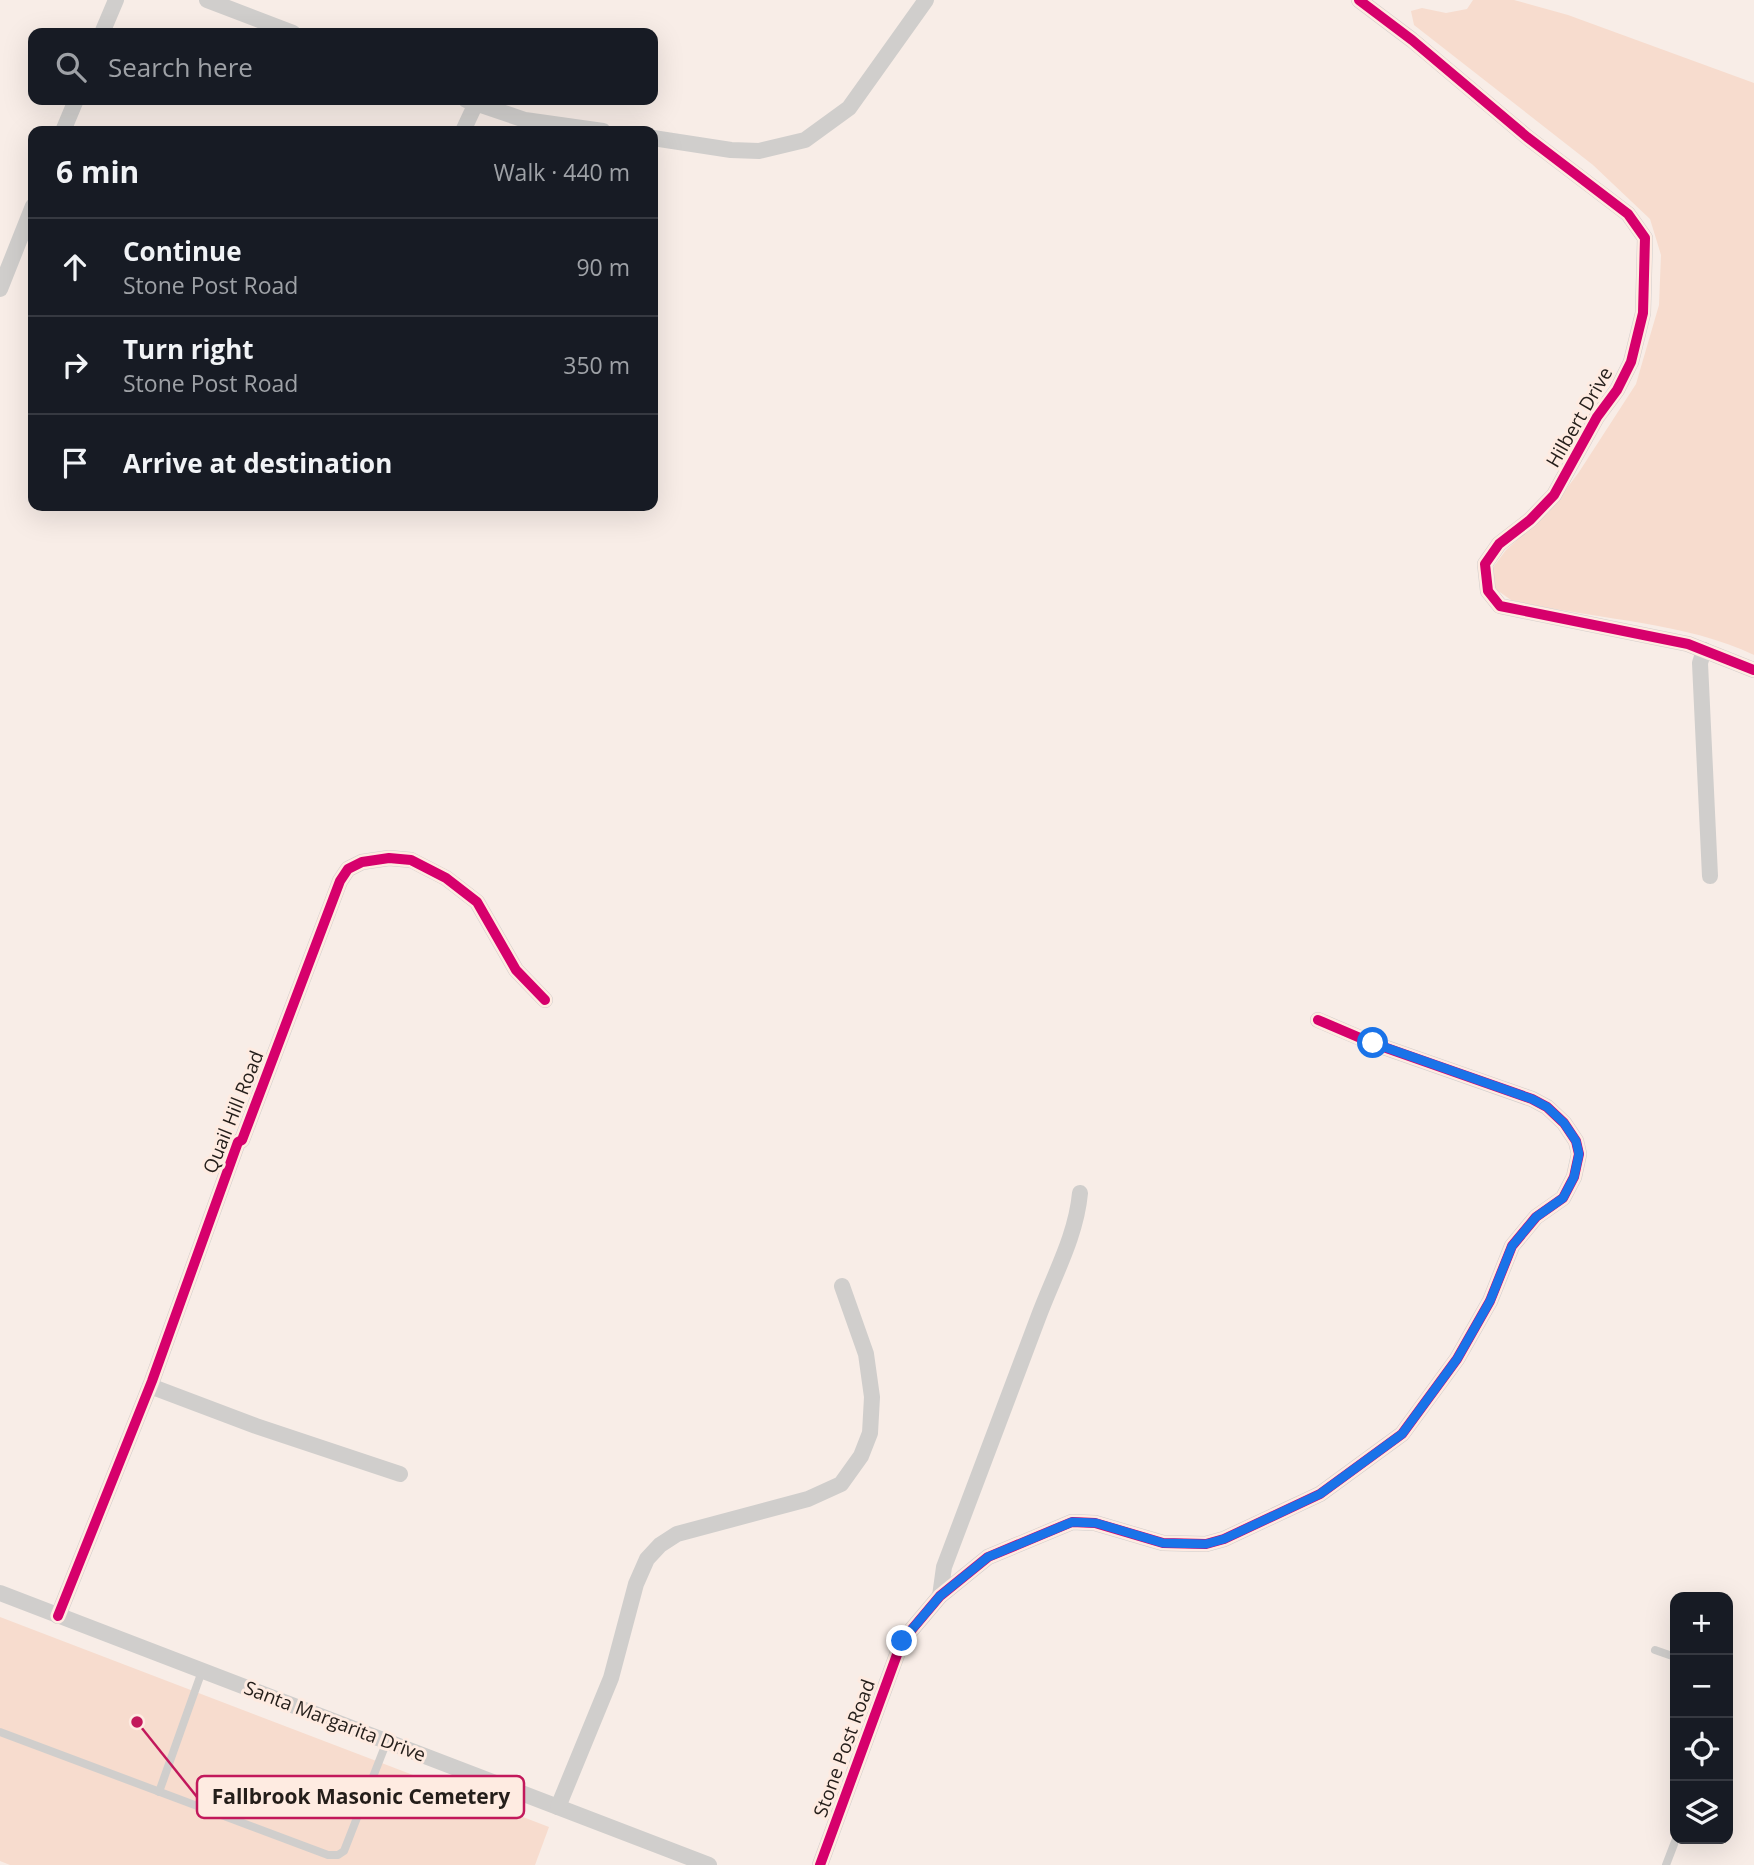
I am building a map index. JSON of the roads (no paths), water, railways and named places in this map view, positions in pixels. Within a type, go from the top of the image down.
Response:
[{"type":"street","points":[[104,28],[116,0]]},
{"type":"street","points":[[206,0],[280,28]]},
{"type":"street","points":[[658,139],[731,150],[760,150],[805,140],[849,108],[926,0]]},
{"type":"street","name":"Hilbert Drive","points":[[1360,0],[1527,137],[1628,214],[1644,238],[1643,313],[1631,362],[1554,495],[1530,520],[1499,544],[1485,564],[1488,591],[1500,606],[1688,644],[1754,670]]},
{"type":"street","points":[[65,126],[74,105]]},
{"type":"street","points":[[464,126],[470,105]]},
{"type":"street","points":[[480,105],[525,120],[568,126]]},
{"type":"street","points":[[0,289],[28,219]]},
{"type":"street","points":[[1704,650],[1700,663],[1710,876]]},
{"type":"street","name":"Quail Hill Road","points":[[58,1616],[150,1386],[238,1142],[242,1140],[340,881],[348,869],[362,862],[389,858],[411,860],[446,878],[477,902],[516,970],[545,1000]]},
{"type":"street","name":"Stone Post Road","points":[[820,1865],[902,1641],[940,1596],[988,1557],[1072,1522],[1096,1523],[1163,1543],[1206,1544],[1224,1539],[1320,1494],[1402,1434],[1457,1359],[1490,1301],[1512,1246],[1536,1217],[1563,1198],[1574,1177],[1579,1154],[1576,1141],[1564,1123],[1547,1107],[1532,1099],[1373,1043],[1318,1020]]},
{"type":"street","points":[[940,1596],[944,1567],[1042,1307],[1068,1247],[1079,1208],[1080,1193]]},
{"type":"street","points":[[558,1807],[611,1678],[636,1584],[647,1559],[660,1545],[677,1534],[808,1499],[841,1484],[861,1456],[870,1433],[872,1397],[866,1354],[842,1286]]},
{"type":"street","points":[[150,1386],[256,1426],[400,1474]]},
{"type":"street","name":"Santa Margarita Drive","points":[[0,1593],[709,1865]]},
{"type":"lane","points":[[1656,1650],[1670,1655]]},
{"type":"lane","points":[[159,1792],[202,1671]]},
{"type":"lane","points":[[0,1732],[328,1855],[338,1856],[344,1851],[387,1741]]},
{"type":"lane","points":[[1666,1865],[1674,1844]]},
{"type":"place","name":"Fallbrook Masonic Cemetery","points":[[137,1722]]}]
